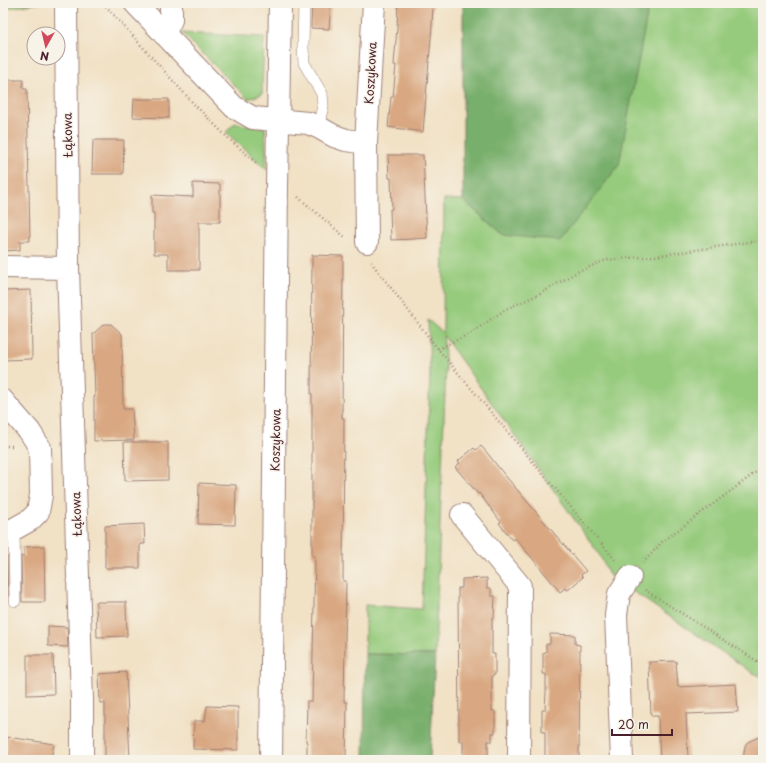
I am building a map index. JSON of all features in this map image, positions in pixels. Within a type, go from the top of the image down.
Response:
[{"type":"street","name":"Łąkowa","points":[[66,3],[68,268],[82,700],[82,760]]},
{"type":"street","points":[[135,3],[234,107],[253,118],[308,123],[334,136],[346,140],[366,143]]},
{"type":"street","points":[[164,34],[171,20],[171,3]]},
{"type":"street","name":"Koszykowa","points":[[271,760],[280,3]]},
{"type":"street","name":"Koszykowa","points":[[361,248],[374,3]]},
{"type":"street","points":[[3,267],[68,268]]},
{"type":"street","points":[[3,401],[30,432],[40,448],[41,495],[38,512],[30,520],[9,531]]},
{"type":"street","points":[[462,515],[520,586],[519,760]]},
{"type":"street","points":[[622,760],[616,615],[619,594],[630,578]]},
{"type":"lane","points":[[304,3],[304,63],[322,94],[323,106],[318,127]]},
{"type":"lane","points":[[9,531],[15,601]]},
{"type":"path","points":[[103,3],[193,103],[261,168]]},
{"type":"path","points":[[296,196],[361,248],[438,349],[630,578],[644,590],[763,665]]},
{"type":"path","points":[[438,349],[471,333],[506,309],[540,294],[577,272],[606,260],[656,256],[763,240]]},
{"type":"path","points":[[630,578],[662,542],[763,467]]},
{"type":"green space","points":[[3,3],[40,3],[3,9]]},
{"type":"green space","points":[[463,3],[650,3],[619,165],[560,241],[503,235],[463,200]]},
{"type":"green space","points":[[650,3],[763,3],[763,677],[753,673],[610,576],[599,554],[443,335],[446,367],[435,655],[365,654],[365,605],[422,609],[430,372],[428,320],[443,333],[444,199],[463,200],[503,235],[618,165]]},
{"type":"green space","points":[[182,33],[264,37],[262,94],[248,99]]},
{"type":"green space","points":[[235,123],[265,128],[267,170],[226,132]]},
{"type":"green space","points":[[365,654],[435,655],[430,760],[364,760]]},
{"type":"building","points":[[312,3],[331,3],[329,29],[311,28]]},
{"type":"building","points":[[398,3],[433,3],[423,132],[388,127],[396,65],[394,65]]},
{"type":"building","points":[[3,80],[23,80],[23,89],[27,89],[30,241],[20,241],[20,250],[3,251]]},
{"type":"building","points":[[134,99],[169,99],[169,118],[133,117]]},
{"type":"building","points":[[93,140],[124,140],[123,174],[92,174]]},
{"type":"building","points":[[388,155],[423,155],[427,238],[391,240],[391,178],[389,178]]},
{"type":"building","points":[[193,183],[220,184],[220,222],[199,222],[199,270],[168,270],[168,254],[154,254],[154,213],[152,213],[152,195],[193,197]]},
{"type":"building","points":[[312,255],[343,256],[342,418],[344,418],[343,581],[346,581],[344,702],[347,702],[346,760],[307,760],[307,701],[312,701],[315,556],[312,556]]},
{"type":"building","points":[[31,290],[32,359],[3,360],[3,291]]},
{"type":"building","points":[[104,324],[111,324],[122,334],[123,409],[132,409],[134,440],[94,441],[95,397],[93,334]]},
{"type":"building","points":[[124,442],[168,442],[168,480],[125,481]]},
{"type":"building","points":[[481,446],[586,571],[581,575],[583,577],[568,590],[565,588],[560,592],[515,538],[512,540],[499,523],[501,522],[479,493],[478,494],[455,467],[460,463],[458,461],[474,448],[476,450]]},
{"type":"building","points":[[199,483],[236,485],[235,525],[198,524]]},
{"type":"building","points":[[144,524],[145,544],[140,544],[140,568],[105,568],[105,526]]},
{"type":"building","points":[[44,546],[45,602],[22,602],[21,556],[24,556],[24,547]]},
{"type":"building","points":[[3,556],[7,556],[8,602],[3,602]]},
{"type":"building","points":[[487,578],[487,588],[491,588],[491,596],[495,596],[494,618],[492,618],[492,654],[495,654],[495,675],[492,675],[492,711],[495,711],[495,733],[492,733],[492,741],[488,741],[488,760],[463,760],[463,741],[459,741],[458,588],[462,588],[462,579]]},
{"type":"building","points":[[96,602],[126,602],[127,636],[97,637]]},
{"type":"building","points":[[48,626],[67,627],[68,647],[48,646]]},
{"type":"building","points":[[550,634],[575,635],[575,644],[580,645],[579,760],[545,760],[545,732],[542,732],[542,710],[545,710],[546,674],[543,674],[543,653],[546,652],[546,644],[550,644]]},
{"type":"building","points":[[27,655],[53,655],[54,694],[27,695]]},
{"type":"building","points":[[676,661],[678,687],[736,684],[738,712],[686,714],[688,760],[660,760],[658,716],[651,716],[649,662]]},
{"type":"building","points":[[126,672],[130,760],[105,760],[105,703],[100,703],[99,674]]},
{"type":"building","points":[[207,706],[238,707],[238,750],[193,749],[194,721],[205,721]]},
{"type":"building","points":[[763,735],[763,760],[743,760],[746,744]]},
{"type":"building","points":[[8,737],[54,744],[51,760],[5,760]]}]
